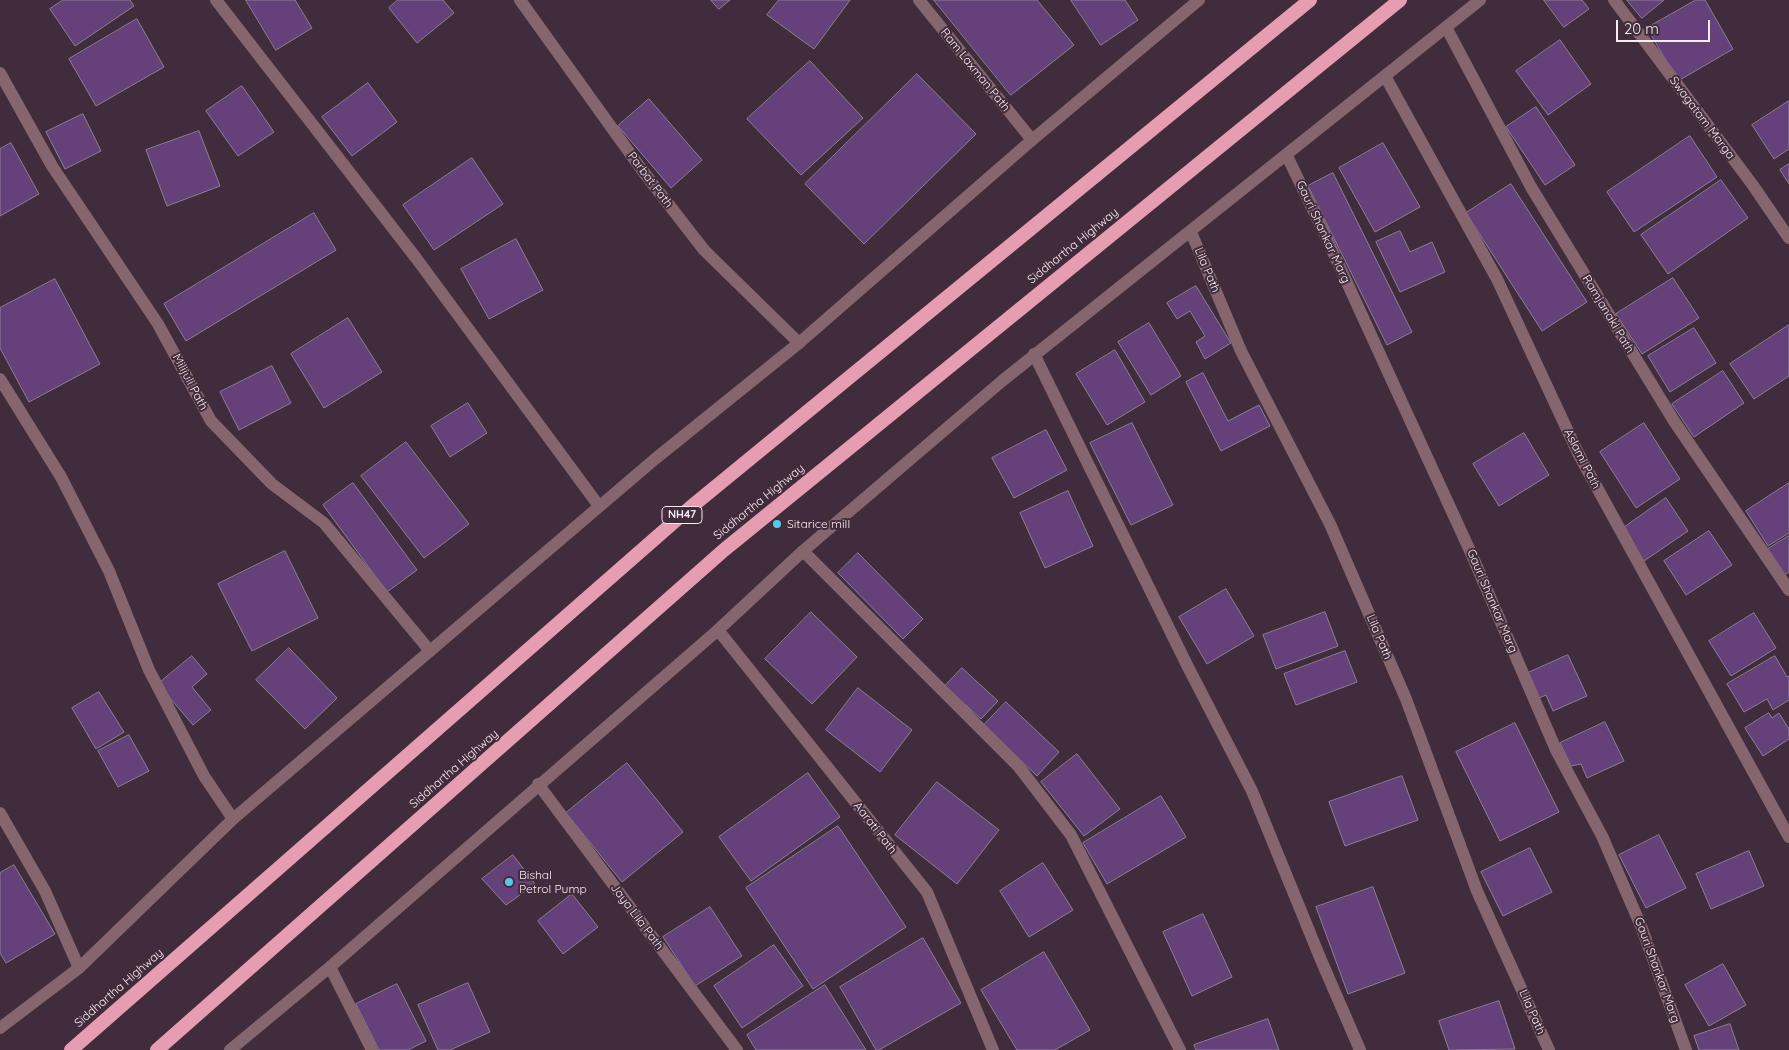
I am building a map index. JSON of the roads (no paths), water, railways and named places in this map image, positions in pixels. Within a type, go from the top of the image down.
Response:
[{"type":"highway","name":"Siddhartha Highway","points":[[71,1050],[691,507],[1310,0]]},
{"type":"highway","name":"Siddhartha Highway","points":[[157,1050],[724,550],[1400,0]]},
{"type":"street","points":[[216,0],[416,258],[598,506]]},
{"type":"street","name":"Parbat Path","points":[[520,0],[642,170],[704,250],[799,343]]},
{"type":"street","name":"Ram Laxman Path","points":[[919,0],[1032,140]]},
{"type":"street","points":[[0,1028],[79,968],[233,819],[598,506],[799,343],[1032,140],[1199,0]]},
{"type":"street","points":[[230,1050],[330,967],[538,784],[718,630],[804,551],[1034,354],[1287,156],[1480,0]]},
{"type":"street","name":"Swagatam Marga","points":[[1614,0],[1752,184],[1789,238]]},
{"type":"street","name":"Ramjanaki Path","points":[[1446,27],[1536,196],[1674,421],[1789,590]]},
{"type":"street","name":"Milijuli Path","points":[[0,73],[52,166],[158,324],[211,421],[272,484],[324,523],[430,651]]},
{"type":"street","name":"Aslami Path","points":[[1386,76],[1497,279],[1578,453],[1789,837]]},
{"type":"street","name":"Gauri Shankar Marg","points":[[1287,156],[1327,238],[1471,553],[1557,752],[1602,836],[1641,926],[1686,1050]]},
{"type":"street","name":"Lila Path","points":[[1191,232],[1241,350],[1330,524],[1406,699],[1478,891],[1549,1050]]},
{"type":"street","points":[[1034,354],[1187,665],[1252,790],[1360,1050]]},
{"type":"street","points":[[0,379],[61,477],[109,571],[149,670],[204,776],[233,819]]},
{"type":"street","points":[[804,551],[1019,767],[1071,835],[1180,1050]]},
{"type":"street","name":"Aarati Path","points":[[718,630],[927,892],[993,1050]]},
{"type":"street","name":"Jaya Lila Path","points":[[538,784],[737,1050]]},
{"type":"street","points":[[0,813],[45,891],[79,968]]},
{"type":"street","points":[[330,967],[372,1050]]},
{"type":"place","name":"Sitarice mill","points":[[777,524]]},
{"type":"place","name":"Bishal Petrol Pump","points":[[509,882]]}]
